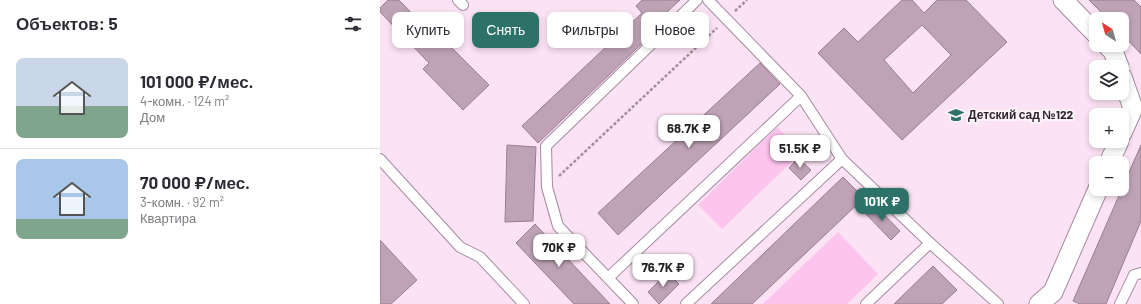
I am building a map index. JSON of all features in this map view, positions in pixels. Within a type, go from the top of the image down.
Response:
[{"type":"street","points":[[1063,0],[1089,27]]},
{"type":"street","points":[[1129,97],[1133,108],[1129,117]]},
{"type":"street","points":[[1038,304],[1053,292],[1095,196]]},
{"type":"lane","points":[[633,304],[558,226],[547,187],[546,146],[697,0]]},
{"type":"lane","points":[[708,0],[801,96],[842,159],[930,243],[998,304]]},
{"type":"lane","points":[[608,278],[801,96]]},
{"type":"lane","points":[[380,159],[460,247],[480,257],[524,304]]},
{"type":"lane","points":[[686,304],[842,159]]},
{"type":"lane","points":[[866,304],[930,243]]},
{"type":"lane","points":[[1120,304],[1134,275],[1141,273]]},
{"type":"path","points":[[547,187],[747,0]]},
{"type":"shaded area","points":[[777,127],[802,152],[722,229],[698,205]]},
{"type":"shaded area","points":[[838,232],[878,274],[847,304],[763,304]]},
{"type":"building","points":[[388,0],[399,0],[410,12],[392,12],[392,24],[380,12],[380,8]]},
{"type":"building","points":[[642,0],[680,0],[667,12],[641,12],[636,6]]},
{"type":"building","points":[[902,0],[912,0],[924,13],[937,0],[966,0],[1007,42],[902,140],[818,53],[844,28],[858,42]],"holes":[[[922,25],[951,55],[913,93],[884,60]]]},
{"type":"building","points":[[1089,0],[1134,0],[1141,7],[1141,54],[1129,41],[1129,12],[1101,12]]},
{"type":"building","points":[[641,14],[641,44],[538,143],[522,126],[605,48],[633,48],[633,21]]},
{"type":"building","points":[[415,48],[452,48],[489,85],[463,110],[423,69],[429,63]]},
{"type":"building","points":[[760,63],[780,84],[618,235],[598,213]]},
{"type":"building","points":[[507,145],[536,147],[533,221],[505,222]]},
{"type":"building","points":[[1141,145],[1141,221],[1106,304],[1080,304],[1073,301],[1119,196],[1129,196],[1129,173]]},
{"type":"building","points":[[798,158],[811,170],[801,180],[789,168]]},
{"type":"building","points":[[843,177],[864,198],[752,304],[711,304]]},
{"type":"building","points":[[874,204],[900,231],[891,240],[865,213]]},
{"type":"building","points":[[535,224],[610,304],[574,304],[516,243]]},
{"type":"building","points":[[380,240],[417,280],[391,304],[380,304]]},
{"type":"building","points":[[933,266],[957,290],[942,304],[894,304]]},
{"type":"building","points":[[667,273],[679,284],[659,304],[648,292]]},
{"type":"place","name":"Детский сад №122","points":[[956,115]]}]
